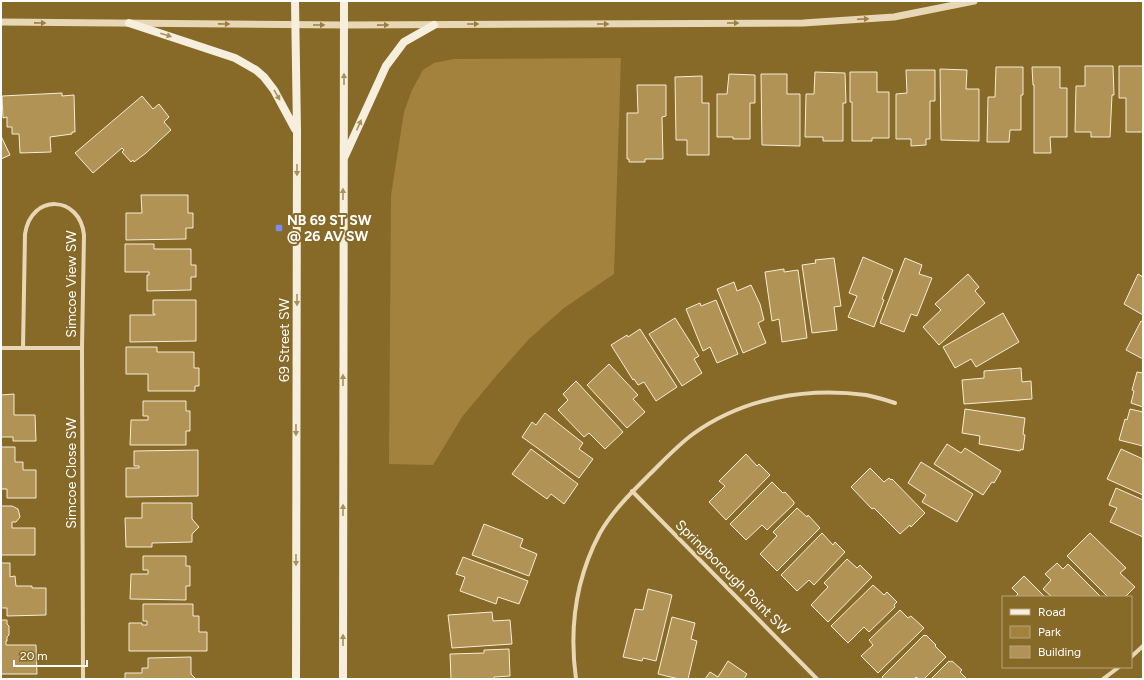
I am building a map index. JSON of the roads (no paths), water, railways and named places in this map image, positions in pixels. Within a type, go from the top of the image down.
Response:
[{"type":"main road","name":"69 Street SW","points":[[295,1],[297,131],[296,679]]},
{"type":"main road","points":[[343,679],[344,1]]},
{"type":"main road","points":[[129,23],[235,58],[256,70],[264,77],[274,90],[297,131]]},
{"type":"main road","points":[[343,160],[386,66],[404,42],[434,25]]},
{"type":"street","points":[[1,22],[434,25],[803,22],[894,17],[974,1]]},
{"type":"street","name":"Simcoe View SW","points":[[23,348],[26,225],[31,216],[37,210],[46,206],[55,205],[63,206],[76,214],[83,227],[82,348]]},
{"type":"street","points":[[1,348],[82,348]]},
{"type":"street","name":"Simcoe Close SW","points":[[82,348],[83,679]]},
{"type":"street","points":[[576,679],[573,638],[575,608],[583,571],[601,532],[615,511],[632,491],[676,448],[694,433],[728,413],[754,403],[799,394],[829,393],[867,395],[895,403]]},
{"type":"street","name":"Springborough Point SW","points":[[632,491],[817,679]]},
{"type":"street","points":[[1132,656],[1143,646]]},
{"type":"street","points":[[1103,679],[1118,668]]},
{"type":"place","name":"NB 69 ST SW @ 26 AV SW","points":[[279,228]]}]
